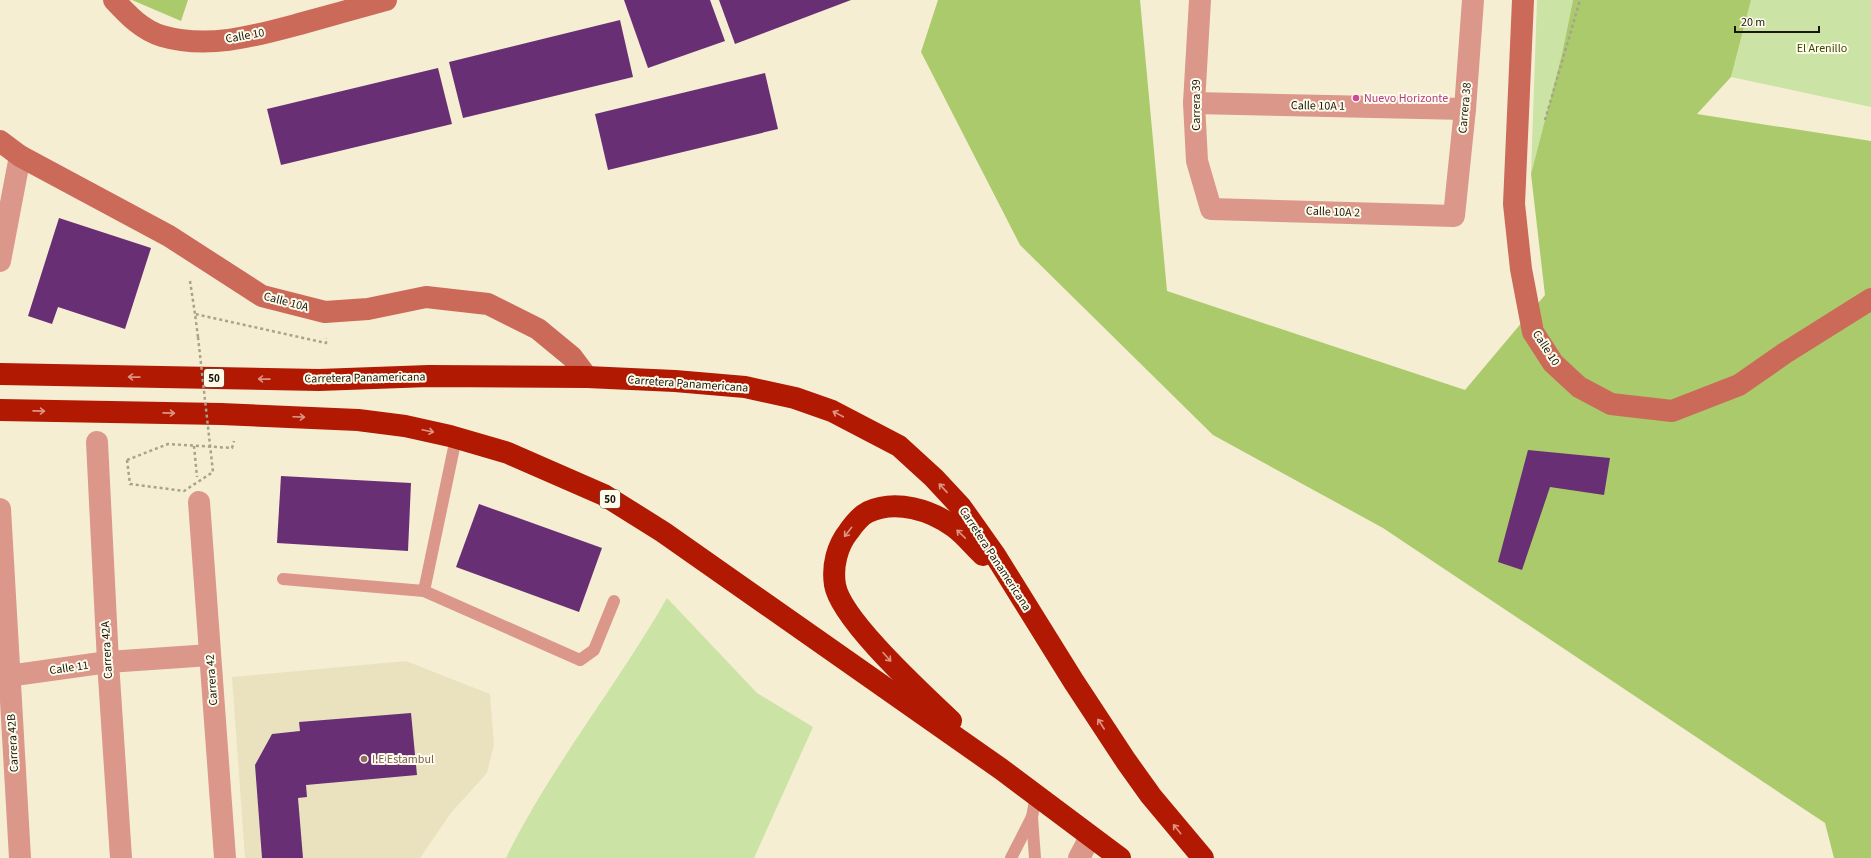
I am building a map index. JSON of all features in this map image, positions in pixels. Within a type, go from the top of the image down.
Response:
[{"type":"highway","name":"Carretera Panamericana","points":[[0,374],[319,380],[429,376],[587,378],[675,381],[745,387],[795,398],[832,411],[899,446],[934,478],[961,507],[995,555],[1078,688],[1147,790],[1203,858]]},
{"type":"highway","name":"50","points":[[0,410],[240,414],[358,420],[406,426],[508,453],[604,495],[766,604],[1036,795],[1120,858]]},
{"type":"highway","points":[[1001,770],[900,672],[861,628],[846,608],[835,586],[835,560],[841,541],[857,520],[868,512],[885,507],[908,507],[930,514],[955,528],[985,558],[1025,604]]},
{"type":"street","name":"Calle 10","points":[[114,0],[134,22],[162,36],[198,41],[225,40],[253,36],[386,0]]},
{"type":"street","name":"Carrera 39","points":[[1200,0],[1194,103],[1197,161],[1211,209]]},
{"type":"street","name":"Carrera 38","points":[[1454,216],[1465,109],[1473,0]]},
{"type":"street","name":"Calle 10","points":[[1523,0],[1514,204],[1521,269],[1533,332],[1553,363],[1579,387],[1612,404],[1672,411],[1739,385],[1785,353],[1871,299]]},
{"type":"street","name":"Calle 10A 1","points":[[1194,103],[1465,109]]},
{"type":"street","name":"Calle 10A","points":[[0,141],[20,156],[169,236],[262,296],[325,312],[368,309],[426,297],[488,304],[538,329],[572,356],[587,378]]},
{"type":"street","points":[[0,261],[20,156]]},
{"type":"street","name":"Calle 10A 2","points":[[1211,209],[1454,216]]},
{"type":"street","name":"Carrera 42A","points":[[97,442],[108,662],[121,858]]},
{"type":"street","name":"Carrera 42","points":[[199,502],[225,858]]},
{"type":"street","name":"Carrera 42B","points":[[0,509],[4,677],[20,858]]},
{"type":"street","name":"Calle 11","points":[[4,677],[108,662],[210,655]]},
{"type":"street","points":[[1079,858],[1090,836]]},
{"type":"lane","points":[[424,591],[456,438]]},
{"type":"lane","points":[[283,579],[424,591],[580,660],[594,650],[614,601]]},
{"type":"lane","points":[[1035,858],[1032,817],[1036,795]]},
{"type":"lane","points":[[1011,858],[1032,817]]},
{"type":"path","points":[[1544,122],[1580,0]]},
{"type":"path","points":[[240,414],[232,448],[194,446],[168,444],[127,460],[130,484],[184,491],[213,472],[198,337],[195,314],[326,343],[325,312]]},
{"type":"path","points":[[194,446],[199,502]]},
{"type":"shaded area","name":"I.E Estambul","points":[[406,661],[490,694],[494,745],[487,773],[451,813],[420,858],[245,858],[232,677]]},
{"type":"green space","points":[[132,0],[188,0],[181,21]]},
{"type":"green space","points":[[938,0],[1140,0],[1167,291],[1465,390],[1545,295],[1531,174],[1562,54],[1573,0],[1751,0],[1731,77],[1697,114],[1871,141],[1871,858],[1834,858],[1825,823],[1383,528],[1213,435],[1020,245],[921,52]]},
{"type":"green space","points":[[1537,0],[1573,0],[1562,54],[1531,174]]},
{"type":"green space","name":"El Arenillo","points":[[1751,0],[1871,0],[1871,107],[1731,77]]},
{"type":"green space","points":[[667,598],[757,693],[813,727],[754,858],[506,858],[543,791],[648,631]]},
{"type":"building","points":[[624,0],[710,0],[725,41],[648,68]]},
{"type":"building","points":[[719,0],[851,0],[735,44]]},
{"type":"building","points":[[620,20],[633,77],[463,118],[449,62]]},
{"type":"building","points":[[438,68],[452,124],[281,165],[267,109]]},
{"type":"building","points":[[765,73],[778,129],[608,170],[595,114]]},
{"type":"building","points":[[59,218],[151,248],[125,329],[58,307],[52,324],[28,316]]},
{"type":"building","points":[[1528,450],[1610,458],[1604,495],[1550,487],[1522,570],[1498,562]]},
{"type":"building","points":[[281,476],[411,483],[408,551],[277,543]]},
{"type":"building","points":[[479,504],[602,548],[579,612],[456,567]]},
{"type":"building","points":[[411,713],[417,775],[306,785],[307,797],[298,798],[303,858],[262,858],[255,765],[272,734],[300,731],[299,722]]},
{"type":"place","name":"Nuevo Horizonte","points":[[1356,98]]},
{"type":"place","name":"I.E Estambul","points":[[364,759]]}]
